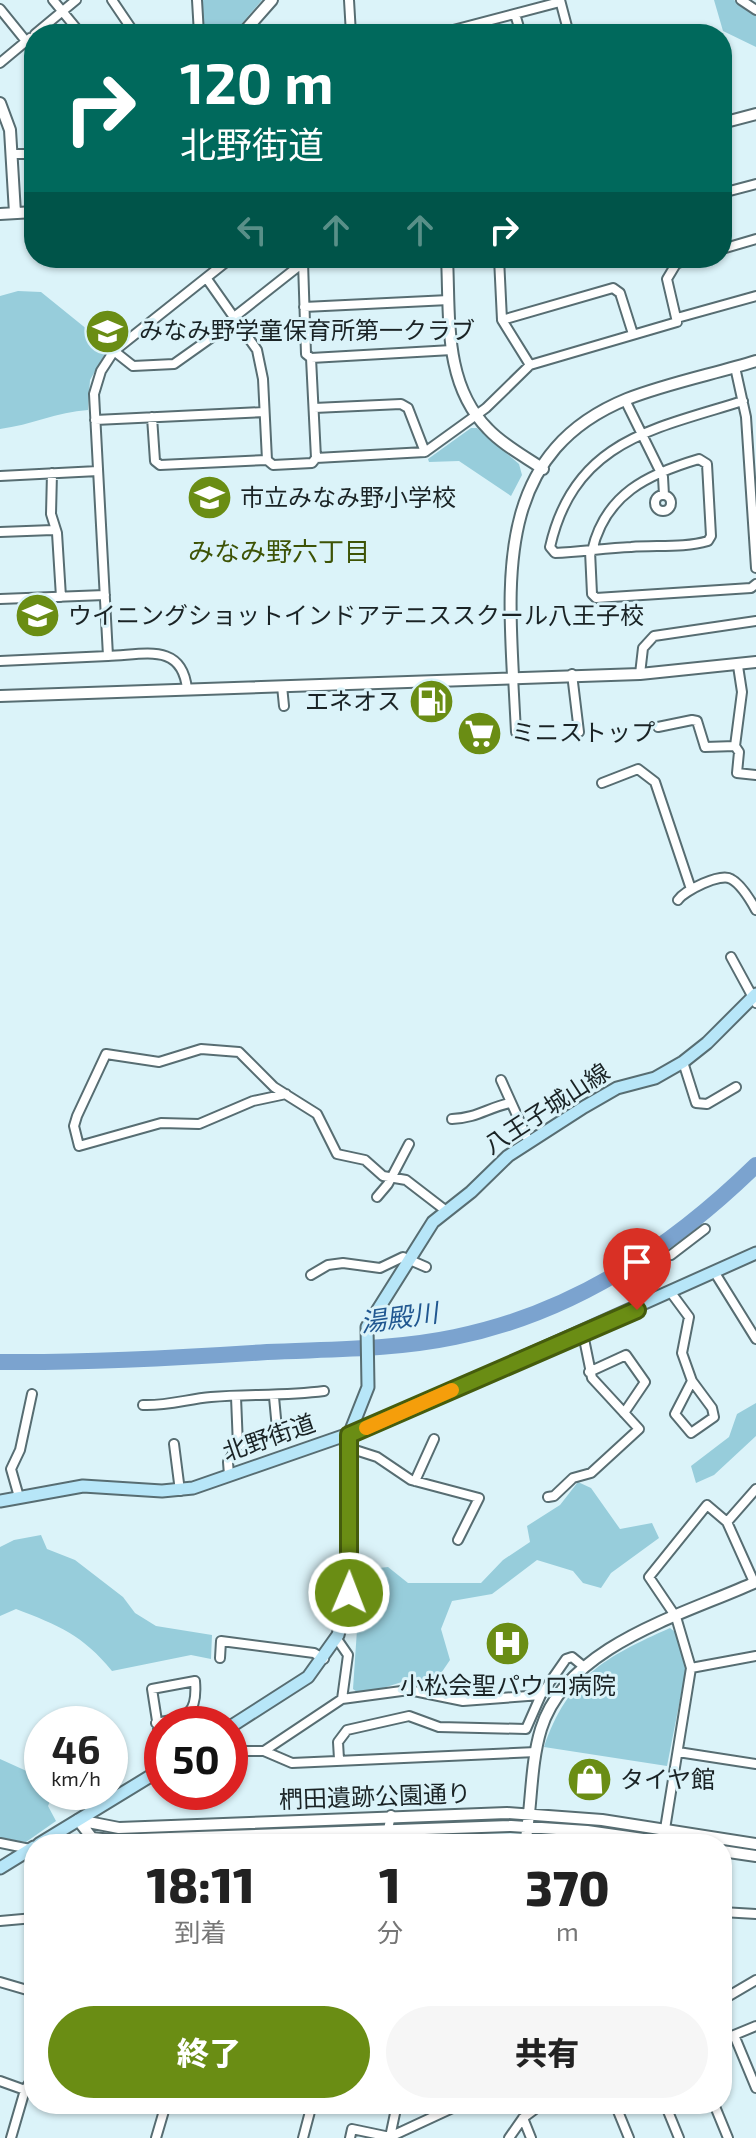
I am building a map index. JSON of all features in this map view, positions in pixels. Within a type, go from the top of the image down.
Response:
[{"type":"main road","name":"八王子城山線","points":[[349,1435],[367,1393],[366,1334],[371,1317],[408,1258],[445,1210],[529,1142],[617,1088],[655,1078],[683,1062],[755,998]]},
{"type":"main road","name":"北野街道","points":[[0,1501],[83,1486],[180,1491],[229,1475],[349,1435],[583,1334],[756,1253]]},
{"type":"main road","points":[[248,1716],[297,1686],[324,1659],[337,1639],[349,1593],[349,1435]]},
{"type":"main road","points":[[55,1834],[144,1780]]},
{"type":"main road","points":[[0,1868],[24,1853]]},
{"type":"street","points":[[53,0],[72,24]]},
{"type":"street","points":[[48,24],[76,0]]},
{"type":"street","points":[[112,0],[128,24]]},
{"type":"street","points":[[197,0],[198,24]]},
{"type":"street","points":[[251,24],[272,0]]},
{"type":"street","points":[[349,0],[350,24]]},
{"type":"street","points":[[742,0],[756,10]]},
{"type":"street","points":[[476,24],[560,1],[566,24]]},
{"type":"street","points":[[0,9],[24,30]]},
{"type":"street","points":[[515,14],[518,24]]},
{"type":"street","points":[[0,63],[24,44]]},
{"type":"street","points":[[0,103],[10,130],[15,213]]},
{"type":"street","points":[[732,120],[756,114]]},
{"type":"street","points":[[13,154],[24,154]]},
{"type":"street","points":[[732,190],[756,184]]},
{"type":"street","points":[[0,214],[24,213]]},
{"type":"street","points":[[732,246],[756,239]]},
{"type":"street","points":[[108,656],[95,420],[96,385],[114,351],[220,268]]},
{"type":"street","points":[[114,351],[133,366],[174,364],[296,268]]},
{"type":"street","points":[[306,268],[306,354],[311,358],[452,350]]},
{"type":"street","points":[[447,268],[452,350],[461,388],[476,415],[499,439],[543,469]]},
{"type":"street","points":[[499,268],[502,320],[530,365]]},
{"type":"street","points":[[316,458],[425,452],[476,415],[530,365],[677,322],[667,284],[677,268]]},
{"type":"street","points":[[207,279],[257,350],[267,460]]},
{"type":"street","points":[[502,320],[613,288],[620,293],[633,334]]},
{"type":"street","points":[[677,318],[756,296]]},
{"type":"street","points":[[304,307],[449,300]]},
{"type":"street","points":[[152,417],[155,461],[160,465],[267,460],[273,465],[312,463],[316,458],[311,358]]},
{"type":"street","points":[[516,732],[511,555],[523,508],[543,469],[580,428],[625,400],[756,361]]},
{"type":"street","points":[[735,367],[743,401],[756,568]]},
{"type":"street","points":[[625,400],[638,433],[660,471],[664,495]]},
{"type":"street","points":[[743,401],[638,433],[594,463],[564,503],[550,550],[555,553],[591,551],[705,543],[710,539],[705,461],[699,459],[660,471],[619,498],[602,522],[591,551],[592,594],[596,598],[751,588],[756,584]]},
{"type":"street","points":[[314,408],[401,404],[408,408],[425,452]]},
{"type":"street","points":[[95,420],[264,412]]},
{"type":"street","points":[[0,476],[98,471]]},
{"type":"street","points":[[52,473],[53,530],[57,533],[61,597]]},
{"type":"street","points":[[0,532],[53,530]]},
{"type":"street","points":[[0,599],[105,595]]},
{"type":"street","points":[[640,674],[643,648],[654,636],[756,621]]},
{"type":"street","points":[[0,661],[108,656],[170,657],[182,667],[187,689]]},
{"type":"street","points":[[0,696],[640,674],[756,662]]},
{"type":"street","points":[[738,666],[742,692],[735,746],[739,752],[737,773],[756,775]]},
{"type":"street","points":[[572,674],[579,732]]},
{"type":"street","points":[[282,686],[284,706]]},
{"type":"street","points":[[658,727],[697,721],[705,747],[735,746]]},
{"type":"street","points":[[602,783],[638,769],[655,782],[691,889]]},
{"type":"street","points":[[678,900],[691,889],[725,877],[732,879],[755,904]]},
{"type":"street","points":[[731,957],[755,998]]},
{"type":"street","points":[[286,1094],[253,1101],[199,1124],[161,1123],[79,1146],[74,1126],[106,1054],[159,1062],[201,1049],[239,1052],[254,1070],[317,1114],[337,1154],[365,1160],[390,1178],[416,1187],[445,1210]]},
{"type":"street","points":[[683,1062],[696,1103],[707,1104],[736,1087]]},
{"type":"street","points":[[501,1080],[529,1142]]},
{"type":"street","points":[[452,1119],[475,1118],[493,1107],[510,1103]]},
{"type":"street","points":[[377,1197],[409,1144]]},
{"type":"street","points":[[671,1255],[705,1229]]},
{"type":"street","points":[[311,1275],[328,1265],[356,1263],[380,1268],[399,1258],[408,1258],[426,1267]]},
{"type":"street","points":[[715,1273],[756,1339]]},
{"type":"street","points":[[672,1294],[689,1317],[682,1353],[692,1381],[712,1408],[714,1417],[691,1433],[675,1414],[692,1381]]},
{"type":"street","points":[[548,1497],[554,1496],[573,1478],[591,1473],[637,1434],[637,1424],[604,1395],[589,1372],[583,1334]]},
{"type":"street","points":[[589,1372],[626,1355],[645,1382],[624,1413]]},
{"type":"street","points":[[143,1405],[324,1391]]},
{"type":"street","points":[[19,1497],[11,1469],[20,1450],[32,1394]]},
{"type":"street","points":[[229,1475],[228,1462],[238,1446],[236,1397]]},
{"type":"street","points":[[238,1446],[277,1429],[274,1397]]},
{"type":"street","points":[[415,1481],[434,1439]]},
{"type":"street","points":[[174,1444],[180,1491]]},
{"type":"street","points":[[349,1448],[377,1457],[415,1481],[479,1498],[458,1540]]},
{"type":"street","points":[[727,1522],[756,1489]]},
{"type":"street","points":[[527,1834],[541,1728],[554,1699],[583,1666],[609,1648],[676,1617],[755,1582],[727,1522],[707,1505],[650,1573],[650,1581],[668,1600],[676,1617],[691,1668],[665,1829]]},
{"type":"street","points":[[337,1639],[348,1655],[342,1699]]},
{"type":"street","points":[[220,1658],[221,1641],[314,1653],[324,1659]]},
{"type":"street","points":[[691,1668],[756,1656]]},
{"type":"street","points":[[339,1759],[338,1742],[347,1730],[409,1716],[439,1727],[526,1729],[541,1695],[568,1658],[583,1666]]},
{"type":"street","points":[[195,1681],[194,1707],[185,1718],[156,1723],[152,1689],[195,1681]]},
{"type":"street","points":[[264,1751],[342,1699],[409,1690],[463,1701],[541,1695]]},
{"type":"street","points":[[248,1751],[264,1751],[292,1763],[536,1752]]},
{"type":"street","points":[[678,1752],[755,1764],[756,1753]]},
{"type":"street","name":"椚田遺跡公園通り","points":[[78,1820],[119,1828],[391,1815],[530,1814],[695,1834]]},
{"type":"street","points":[[386,1834],[391,1815]]},
{"type":"street","name":"椚田遺跡公園通り","points":[[78,1820],[90,1834]]},
{"type":"street","name":"椚田遺跡公園通り","points":[[306,1834],[387,1828],[528,1826],[595,1834]]},
{"type":"street","name":"椚田遺跡公園通り","points":[[732,1840],[756,1844]]},
{"type":"street","points":[[0,1843],[24,1846]]},
{"type":"street","points":[[732,1852],[756,1856]]},
{"type":"street","points":[[732,1913],[756,1914]]},
{"type":"street","points":[[0,1921],[24,1919]]},
{"type":"street","points":[[732,1994],[756,1980]]},
{"type":"street","points":[[0,1982],[24,1989]]},
{"type":"street","points":[[756,2026],[734,2035],[756,2088]]},
{"type":"street","points":[[0,2081],[24,2090]]},
{"type":"street","points":[[11,2138],[24,2093]]},
{"type":"street","points":[[156,2138],[163,2114]]},
{"type":"street","points":[[303,2138],[309,2114]]},
{"type":"street","points":[[390,2137],[395,2114]]},
{"type":"street","points":[[350,2138],[352,2129],[390,2137],[439,2114]]},
{"type":"street","points":[[509,2138],[528,2114]]},
{"type":"street","points":[[619,2114],[629,2138]]},
{"type":"street","points":[[669,2114],[679,2138]]},
{"type":"street","points":[[718,2114],[728,2138]]},
{"type":"street","points":[[523,2118],[531,2138]]},
{"type":"shaded area","points":[[201,0],[262,0],[242,24],[202,24]]},
{"type":"shaded area","points":[[714,0],[734,0],[756,16],[756,47],[732,35],[732,24],[721,24]]},
{"type":"shaded area","points":[[18,291],[41,292],[109,347],[90,380],[88,410],[0,429],[0,296]]},
{"type":"shaded area","points":[[471,428],[477,428],[519,464],[522,475],[511,496],[459,461],[429,462],[428,459]]},
{"type":"shaded area","points":[[756,1403],[756,1436],[714,1475],[696,1483],[691,1466],[729,1437],[737,1414]]},
{"type":"shaded area","points":[[578,1482],[591,1488],[620,1529],[652,1523],[659,1538],[611,1573],[601,1588],[583,1583],[573,1571],[537,1560],[492,1594],[452,1601],[441,1629],[450,1660],[433,1685],[405,1681],[361,1695],[353,1689],[361,1570],[388,1567],[408,1583],[481,1583],[503,1560],[530,1542],[527,1526],[560,1505]]},
{"type":"shaded area","points":[[41,1535],[47,1549],[75,1560],[123,1597],[135,1613],[156,1626],[212,1635],[211,1659],[191,1655],[112,1671],[91,1648],[57,1626],[16,1609],[0,1616],[0,1547],[14,1540]]},
{"type":"shaded area","points":[[670,1628],[675,1632],[686,1669],[667,1766],[544,1747],[554,1723],[577,1686],[608,1660]]},
{"type":"shaded area","points":[[0,1759],[24,1770],[24,1810],[50,1810],[56,1821],[37,1834],[24,1834],[24,1842],[0,1838]]},
{"type":"waterway","name":"湯殿川","points":[[0,1362],[134,1360],[385,1347],[455,1337],[498,1326],[580,1294],[655,1250],[690,1224],[756,1165]]},
{"type":"slow traffic","points":[[366,1428],[452,1390]]},
{"type":"place","name":"みなみ野学童保育所第一クラブ","points":[[108,331]]},
{"type":"place","name":"市立みなみ野小学校","points":[[209,498]]},
{"type":"place","name":"ウイニングショットインドアテニススクール八王子校","points":[[37,616]]},
{"type":"place","name":"エネオス","points":[[432,702]]},
{"type":"place","name":"ミニストップ","points":[[480,733]]},
{"type":"place","name":"小松会聖パウロ病院","points":[[508,1644]]},
{"type":"place","name":"タイヤ館","points":[[589,1780]]},
{"type":"district","name":"みなみ野六丁目","points":[[279,552]]},
{"type":"route","points":[[349,1593],[349,1435],[637,1310]]}]
